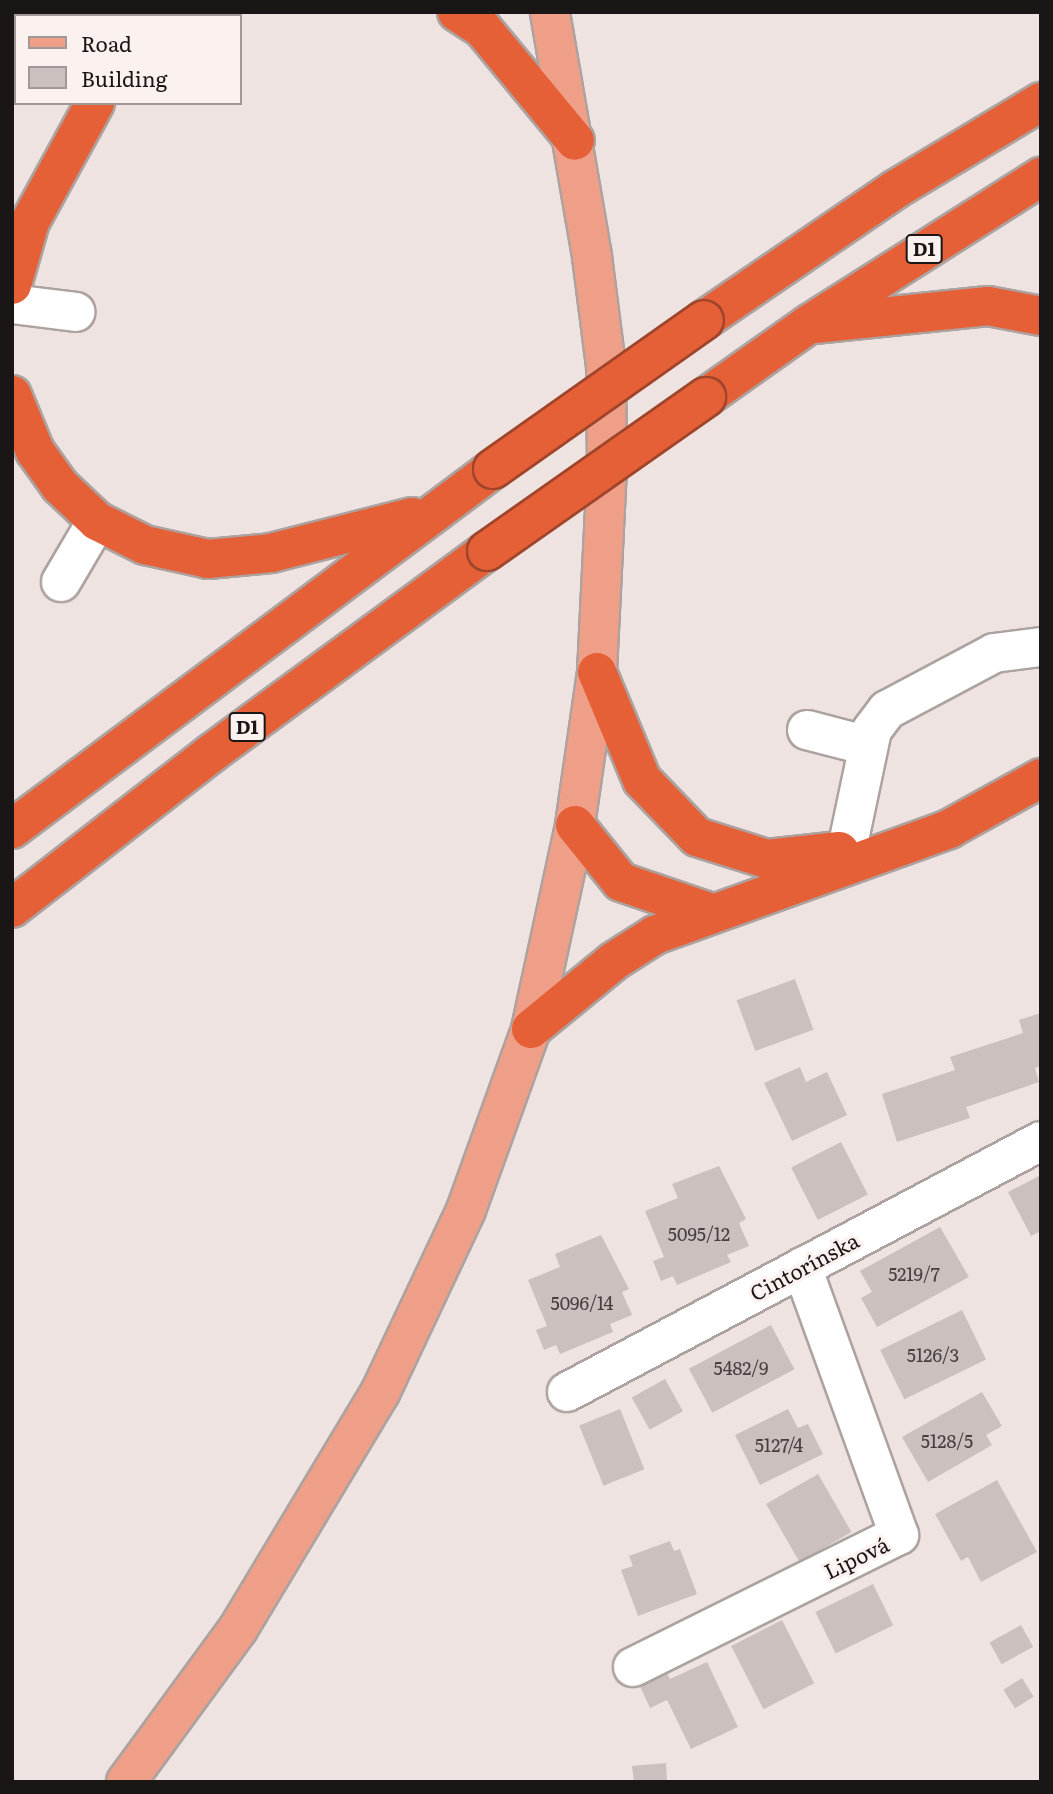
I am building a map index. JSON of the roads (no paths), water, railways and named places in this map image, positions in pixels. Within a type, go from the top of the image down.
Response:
[{"type":"highway","points":[[457,12],[482,28],[575,141]]},
{"type":"highway","points":[[12,829],[431,512],[704,320],[896,190],[1041,102]]},
{"type":"highway","points":[[12,215],[70,105]]},
{"type":"highway","points":[[39,304],[30,222],[93,105]]},
{"type":"highway","name":"D1","points":[[12,908],[486,551],[809,324],[1041,177]]},
{"type":"highway","points":[[809,324],[988,306],[1041,316]]},
{"type":"highway","points":[[12,395],[35,451],[60,486],[97,521],[145,545],[208,559],[271,553],[431,512]]},
{"type":"highway","points":[[597,672],[642,780],[697,837],[767,859],[847,849],[987,788],[1041,756]]},
{"type":"highway","points":[[531,1029],[614,961],[709,912],[949,829],[1041,778]]},
{"type":"highway","points":[[575,825],[621,882],[709,912]]},
{"type":"main road","points":[[126,1782],[239,1629],[380,1393],[466,1210],[531,1029],[575,825],[597,672],[606,366],[575,141],[550,12]]},
{"type":"street","points":[[61,582],[97,521]]},
{"type":"street","points":[[847,849],[834,737],[880,720],[902,699],[994,653],[1041,647]]},
{"type":"street","name":"Cintorínska","points":[[567,1392],[1041,1141]]},
{"type":"street","name":"Lipová","points":[[633,1667],[899,1535],[802,1267]]}]
